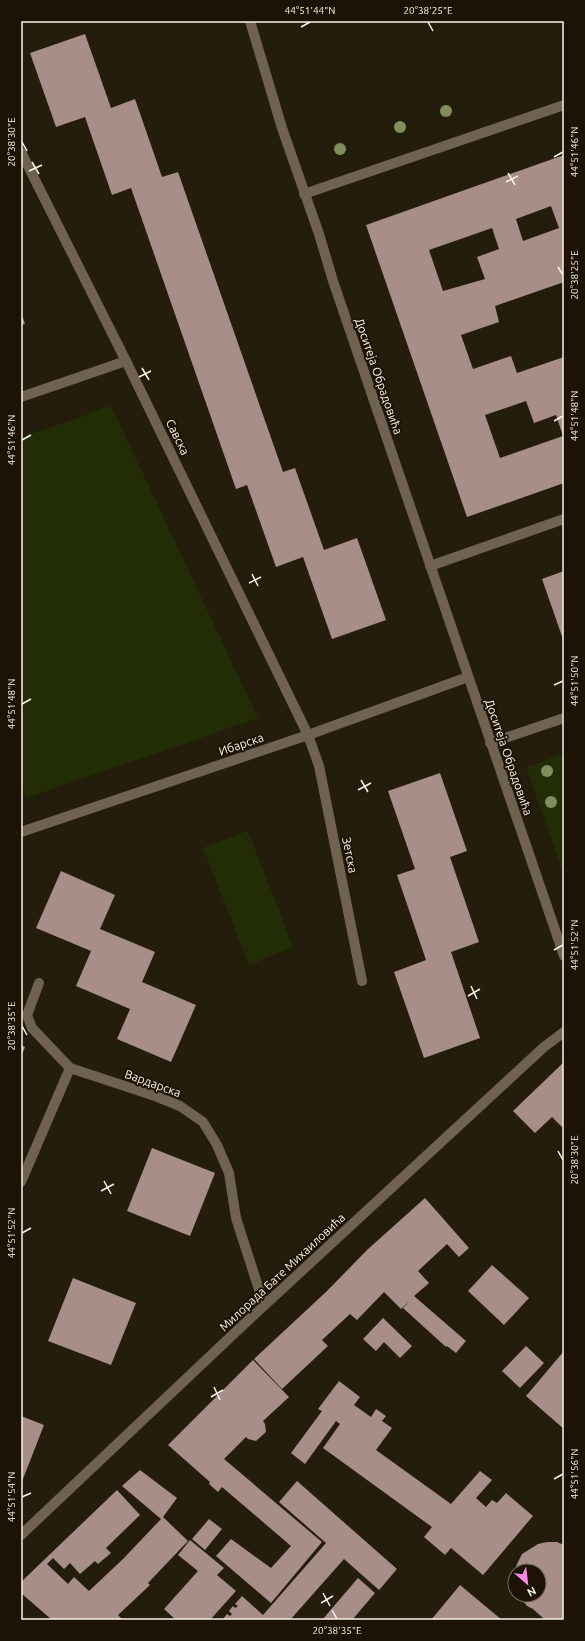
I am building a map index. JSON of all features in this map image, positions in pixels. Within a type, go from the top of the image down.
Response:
[{"type":"street","name":"Доситеја Обрадовића","points":[[250,21],[304,194],[490,743],[564,956]]},
{"type":"street","points":[[304,194],[564,105]]},
{"type":"street","name":"Савска","points":[[21,152],[126,361],[308,735]]},
{"type":"street","points":[[21,397],[126,361]]},
{"type":"street","points":[[430,566],[564,519]]},
{"type":"street","name":"Ибарска","points":[[21,832],[308,735],[468,677]]},
{"type":"street","points":[[490,743],[564,718]]},
{"type":"street","name":"Зетска","points":[[308,735],[320,766],[362,981]]},
{"type":"street","points":[[21,1182],[70,1068],[29,1023],[27,1015],[39,983]]},
{"type":"street","name":"Милорада Бате Михаиловића","points":[[21,1535],[264,1305],[544,1047],[564,1032]]},
{"type":"street","name":"Вардарска","points":[[70,1068],[174,1103],[203,1122],[217,1145],[229,1173],[236,1218],[264,1305]]},
{"type":"green space","points":[[111,406],[258,718],[26,798],[21,786],[21,438]]},
{"type":"green space","points":[[564,754],[564,876],[526,767]]},
{"type":"green space","points":[[248,831],[293,947],[249,965],[203,848]]},
{"type":"building","points":[[85,34],[111,108],[135,99],[162,177],[178,172],[283,472],[295,468],[324,550],[357,538],[386,620],[332,639],[303,557],[276,567],[247,485],[236,489],[131,188],[112,195],[85,117],[56,127],[30,53]]},
{"type":"building","points":[[564,155],[564,282],[495,306],[499,322],[461,335],[473,369],[511,356],[517,373],[564,357],[564,483],[467,517],[366,225]],"holes":[[[551,206],[559,228],[523,241],[516,219]],[[492,228],[499,249],[477,257],[485,279],[443,291],[429,250]],[[526,401],[534,423],[556,415],[563,436],[500,458],[485,415]]]},
{"type":"building","points":[[21,312],[25,324],[21,325]]},
{"type":"building","points":[[564,571],[564,642],[542,579]]},
{"type":"building","points":[[440,773],[467,851],[450,857],[479,942],[451,952],[480,1038],[424,1058],[394,972],[426,960],[397,875],[415,869],[388,791]]},
{"type":"building","points":[[61,871],[115,895],[100,929],[155,952],[142,982],[196,1005],[171,1062],[117,1039],[130,1009],[76,986],[91,951],[36,928]]},
{"type":"building","points":[[21,1045],[25,1047],[21,1057]]},
{"type":"building","points":[[564,1062],[564,1125],[562,1127],[552,1117],[535,1133],[513,1111]]},
{"type":"building","points":[[152,1148],[215,1173],[190,1236],[127,1211]]},
{"type":"building","points":[[425,1198],[469,1248],[459,1257],[447,1244],[418,1271],[429,1283],[414,1296],[466,1341],[456,1353],[447,1346],[446,1347],[403,1308],[410,1301],[401,1309],[384,1292],[357,1320],[350,1314],[322,1340],[328,1346],[282,1389],[254,1359],[327,1291],[367,1250]]},
{"type":"building","points":[[492,1265],[529,1298],[504,1325],[468,1291]]},
{"type":"building","points":[[73,1278],[136,1303],[111,1365],[48,1341]]},
{"type":"building","points":[[383,1318],[412,1346],[400,1358],[384,1342],[376,1351],[363,1339]]},
{"type":"building","points":[[526,1346],[544,1363],[520,1388],[502,1371]]},
{"type":"building","points":[[564,1351],[564,1429],[526,1396]]},
{"type":"building","points":[[253,1360],[289,1397],[263,1421],[266,1432],[256,1441],[246,1437],[224,1459],[322,1542],[271,1603],[216,1556],[231,1539],[271,1568],[291,1546],[222,1487],[218,1492],[209,1484],[210,1482],[168,1445]]},
{"type":"building","points":[[339,1381],[360,1397],[354,1405],[371,1417],[376,1409],[386,1416],[382,1421],[392,1428],[376,1450],[451,1504],[480,1471],[492,1480],[476,1498],[486,1507],[492,1500],[497,1503],[506,1493],[533,1516],[483,1575],[451,1548],[445,1555],[424,1537],[432,1527],[323,1448],[340,1424],[336,1421],[305,1464],[291,1453],[322,1411],[318,1409]]},
{"type":"building","points":[[21,1416],[44,1425],[21,1484]]},
{"type":"building","points":[[140,1470],[177,1498],[163,1517],[188,1541],[148,1583],[150,1585],[118,1615],[123,1620],[52,1620],[21,1593],[21,1582],[117,1490],[140,1515],[106,1548],[111,1553],[98,1564],[95,1561],[80,1574],[70,1563],[64,1569],[53,1558],[47,1564],[68,1584],[74,1577],[89,1591],[123,1559],[161,1519],[122,1486]]},
{"type":"building","points":[[297,1481],[397,1569],[379,1590],[344,1559],[290,1620],[222,1620],[227,1614],[230,1616],[232,1614],[229,1611],[233,1606],[235,1608],[238,1606],[235,1604],[242,1596],[263,1615],[326,1543],[279,1502]]},
{"type":"building","points":[[209,1519],[222,1529],[205,1550],[192,1539]]},
{"type":"building","points":[[190,1540],[224,1568],[217,1575],[236,1591],[210,1620],[176,1620],[164,1609],[198,1571],[178,1555]]},
{"type":"building","points":[[557,1542],[564,1545],[564,1620],[545,1620],[525,1603],[547,1603],[547,1563],[518,1563],[522,1554],[538,1544]]},
{"type":"building","points":[[358,1578],[375,1593],[352,1620],[322,1620]]},
{"type":"building","points":[[460,1585],[502,1620],[431,1620]]}]
